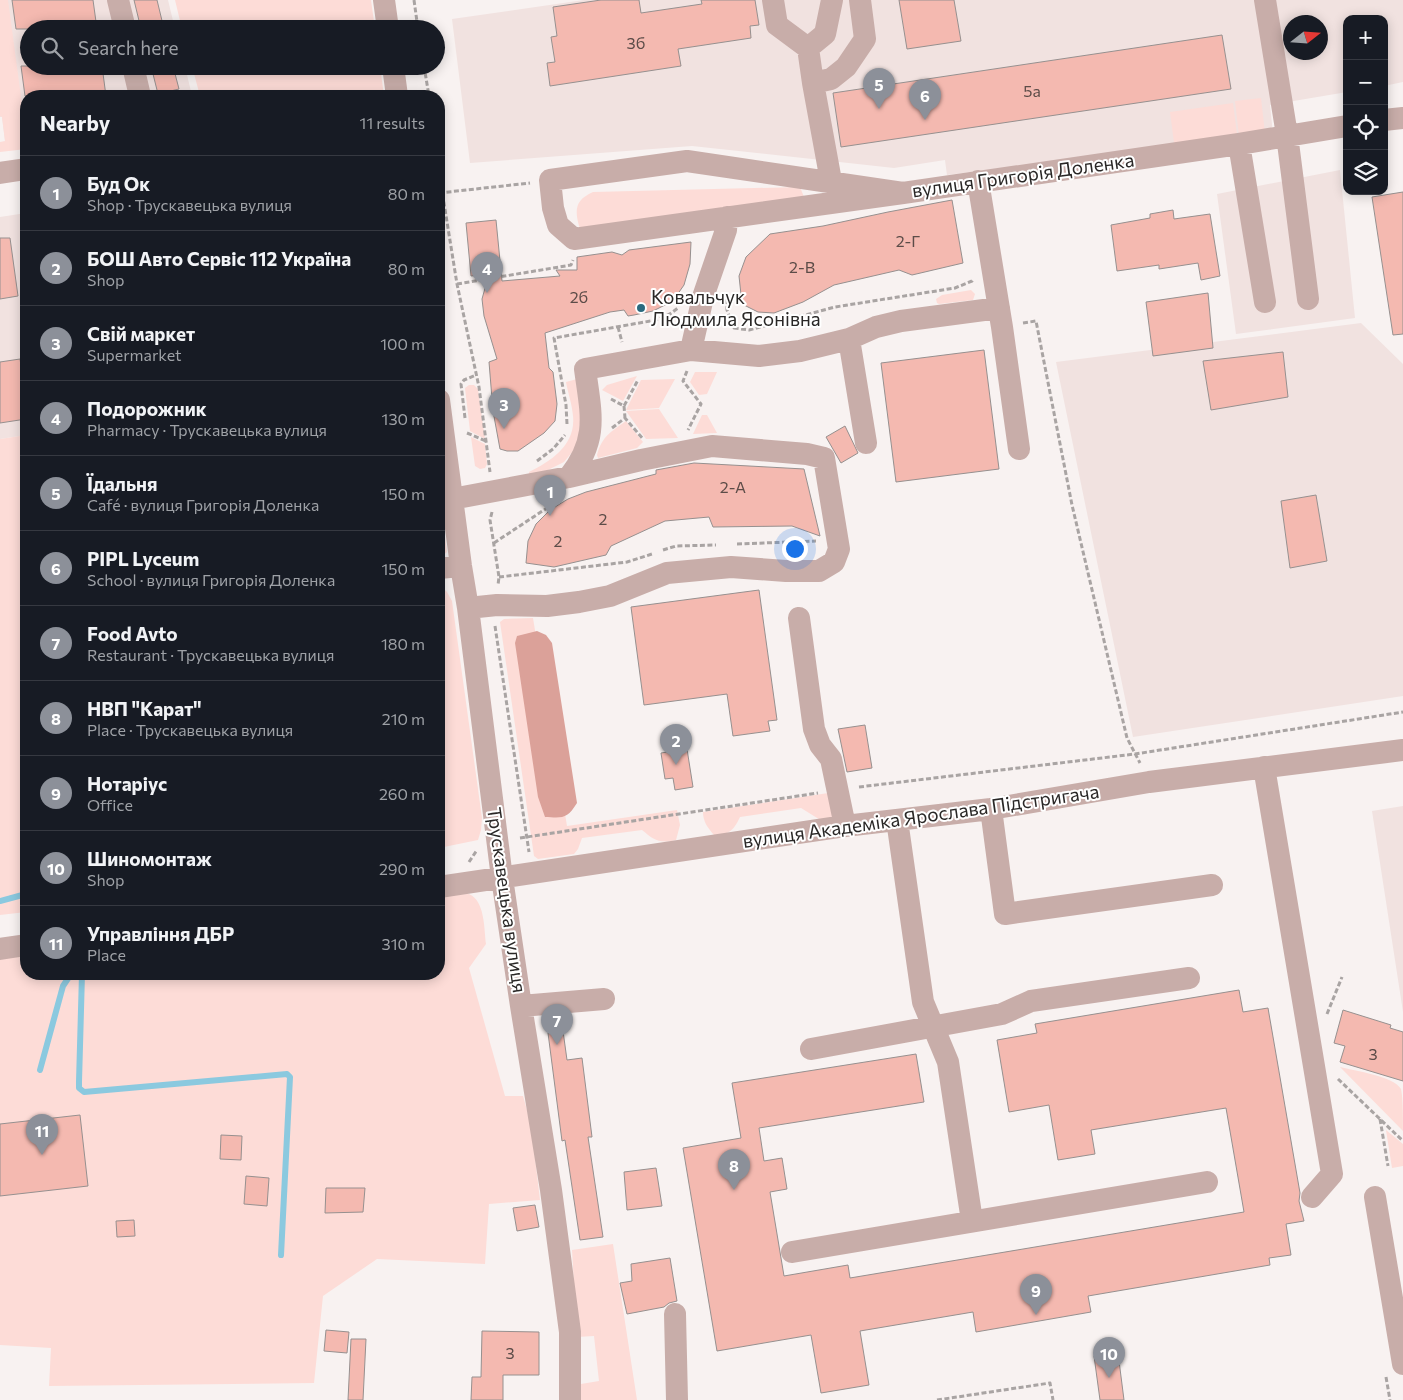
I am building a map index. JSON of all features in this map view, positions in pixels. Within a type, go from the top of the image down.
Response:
[{"type":"street","points":[[118,0],[123,20]]},
{"type":"street","points":[[384,0],[387,20]]},
{"type":"street","points":[[773,0],[777,25],[808,48],[831,181]]},
{"type":"street","points":[[808,48],[825,34],[832,0]]},
{"type":"street","points":[[813,83],[831,79],[846,67],[866,39],[860,0]]},
{"type":"street","points":[[1265,0],[1287,135],[1308,299]]},
{"type":"street","points":[[136,75],[139,90]]},
{"type":"street","points":[[394,75],[396,90]]},
{"type":"street","points":[[1388,120],[1403,118]]},
{"type":"street","name":"вулиця Григорія Доленка","points":[[550,180],[687,161],[903,193],[1239,144],[1343,127]]},
{"type":"street","points":[[1239,144],[1265,302]]},
{"type":"street","points":[[0,172],[20,169]]},
{"type":"street","points":[[550,180],[553,208],[558,225],[574,239],[903,193]]},
{"type":"street","points":[[978,181],[1020,449]]},
{"type":"street","points":[[690,358],[703,297],[726,230],[728,217]]},
{"type":"street","points":[[569,477],[580,463],[589,445],[592,418],[585,370],[690,358],[759,356],[800,351],[849,339],[876,327],[901,321],[1000,317]]},
{"type":"street","points":[[849,339],[866,443]]},
{"type":"street","name":"Трускавецька вулиця","points":[[445,446],[452,499],[450,567],[468,608],[502,878],[551,1190],[570,1332],[570,1400]]},
{"type":"street","points":[[452,499],[569,477],[712,446],[807,454],[824,458],[839,549],[834,562],[819,571],[731,567],[667,573],[610,596],[579,602],[547,606],[497,605],[468,608]]},
{"type":"street","points":[[799,618],[814,729],[820,745],[831,759],[845,826]]},
{"type":"street","name":"вулиця Академіка Ярослава Підстригача","points":[[445,886],[845,826],[991,809],[1149,782],[1403,750]]},
{"type":"street","points":[[1264,767],[1332,1174],[1312,1198]]},
{"type":"street","points":[[991,809],[1005,914],[1212,885]]},
{"type":"street","points":[[897,820],[923,1002],[948,1062],[972,1222]]},
{"type":"street","points":[[0,949],[20,946]]},
{"type":"street","points":[[811,1050],[1002,1014],[1031,1001],[1189,978]]},
{"type":"street","points":[[521,1006],[604,999]]},
{"type":"street","points":[[792,1252],[1208,1182]]},
{"type":"street","points":[[1375,1197],[1403,1364]]},
{"type":"street","points":[[675,1314],[677,1400]]},
{"type":"path","points":[[414,0],[417,20]]},
{"type":"path","points":[[425,75],[427,90]]},
{"type":"path","points":[[445,192],[550,180]]},
{"type":"path","points":[[457,284],[571,265],[574,258]]},
{"type":"path","points":[[726,294],[727,310],[734,328],[749,330],[835,307],[955,288],[972,281],[975,274]]},
{"type":"path","points":[[568,427],[554,338],[656,320],[670,314],[682,304]]},
{"type":"path","points":[[1000,317],[1036,321],[1072,505],[1126,738],[1149,782]]},
{"type":"path","points":[[684,452],[683,441],[701,404],[683,381],[690,358]]},
{"type":"path","points":[[466,423],[461,384],[464,380],[476,375]]},
{"type":"path","points":[[638,380],[624,406],[625,418],[648,444]]},
{"type":"path","points":[[607,398],[624,406]]},
{"type":"path","points":[[609,430],[625,418]]},
{"type":"path","points":[[468,441],[467,432],[486,441]]},
{"type":"path","points":[[529,466],[553,449],[565,437],[566,432]]},
{"type":"path","points":[[484,476],[491,476]]},
{"type":"path","points":[[494,543],[563,499]]},
{"type":"path","points":[[732,544],[819,541]]},
{"type":"path","points":[[499,577],[627,562],[676,546],[723,545]]},
{"type":"path","points":[[520,838],[838,790],[1135,754],[1403,712]]},
{"type":"path","points":[[527,837],[529,856]]},
{"type":"path","points":[[461,863],[469,862],[478,848]]},
{"type":"path","points":[[1336,1076],[1403,1141]]},
{"type":"path","points":[[1380,1118],[1388,1166]]},
{"type":"path","points":[[937,1400],[1050,1383],[1053,1400]]},
{"type":"shaded area","points":[[0,0],[168,0],[173,20],[20,20],[20,75],[187,75],[191,90],[20,90],[20,139],[5,141],[2,117],[0,117]]},
{"type":"shaded area","points":[[0,0],[8,0],[20,90],[20,150],[0,152],[0,142],[5,141],[2,117],[0,116]]},
{"type":"shaded area","points":[[175,0],[371,0],[374,20],[180,20]]},
{"type":"shaded area","points":[[584,0],[1403,0],[1403,82],[1388,85],[1388,15],[1343,15],[1343,93],[1270,105],[1273,134],[947,175],[945,160],[894,168],[692,146],[470,163],[452,19]]},
{"type":"shaded area","points":[[194,75],[381,75],[383,90],[198,90]]},
{"type":"shaded area","points":[[1261,98],[1265,133],[1239,136],[1235,101]]},
{"type":"shaded area","points":[[1233,103],[1237,134],[1174,143],[1170,112]]},
{"type":"shaded area","points":[[1340,170],[1355,318],[1236,334],[1217,194]]},
{"type":"shaded area","points":[[800,187],[804,197],[580,229],[577,216],[579,202],[593,192]]},
{"type":"shaded area","points":[[20,214],[20,436],[0,439],[0,217]]},
{"type":"shaded area","points":[[971,290],[975,294],[973,300],[937,303],[936,299],[942,295]]},
{"type":"shaded area","points":[[1361,323],[1403,364],[1403,696],[1133,737],[1056,362]]},
{"type":"shaded area","points":[[695,372],[717,372],[707,394],[699,395],[690,382]]},
{"type":"shaded area","points":[[637,376],[623,401],[602,390],[607,385]]},
{"type":"shaded area","points":[[577,379],[582,402],[578,445],[564,462],[546,471],[529,475],[529,472],[546,463],[566,444],[573,426],[573,416],[566,382]]},
{"type":"shaded area","points":[[675,379],[659,408],[626,410],[641,380]]},
{"type":"shaded area","points":[[469,385],[474,385],[478,389],[485,439],[470,431],[465,388]]},
{"type":"shaded area","points":[[659,409],[678,438],[646,439],[626,411]]},
{"type":"shaded area","points":[[702,415],[707,415],[717,433],[693,434]]},
{"type":"shaded area","points":[[626,421],[643,442],[637,448],[598,458],[597,455],[604,439]]},
{"type":"shaded area","points":[[20,436],[20,913],[0,915],[0,439]]},
{"type":"shaded area","points":[[471,437],[485,444],[487,464],[485,468],[480,469],[475,466]]},
{"type":"shaded area","points":[[445,536],[447,552],[445,554]]},
{"type":"shaded area","points":[[445,590],[452,601],[482,818],[478,840],[445,847]]},
{"type":"shaded area","points":[[533,618],[567,826],[677,810],[680,825],[676,840],[665,842],[657,840],[642,830],[582,838],[574,854],[538,859],[534,856],[500,622],[504,619]]},
{"type":"shaded area","points":[[537,631],[546,635],[552,643],[577,803],[567,815],[560,817],[545,817],[538,797],[515,643],[517,636]]},
{"type":"shaded area","points":[[835,792],[832,818],[822,821],[801,808],[740,817],[730,831],[714,835],[706,825],[703,816],[703,812]]},
{"type":"shaded area","points":[[1403,806],[1403,1012],[1372,811]]},
{"type":"shaded area","points":[[469,894],[481,909],[486,944],[469,968],[505,1096],[523,1096],[531,1124],[540,1200],[489,1204],[485,1264],[377,1259],[323,1296],[314,1383],[49,1386],[51,1348],[0,1345],[0,957],[20,954],[20,980],[445,980],[445,895]]},
{"type":"shaded area","points":[[1340,1067],[1383,1077],[1397,1084],[1402,1093],[1403,1131]]},
{"type":"shaded area","points":[[1386,1130],[1403,1144],[1403,1166],[1392,1168]]},
{"type":"shaded area","points":[[613,1244],[637,1400],[581,1400],[581,1384],[599,1381],[594,1336],[577,1337],[572,1250]]},
{"type":"building","points":[[12,0],[93,0],[96,20],[20,20],[20,29],[16,29]]},
{"type":"building","points":[[134,0],[157,0],[162,20],[139,20]]},
{"type":"building","points":[[601,0],[639,0],[641,13],[702,4],[701,0],[755,0],[759,25],[750,26],[751,38],[678,49],[681,66],[550,86],[547,63],[555,62],[551,37],[557,36],[553,7]]},
{"type":"building","points":[[899,0],[954,0],[961,41],[907,49]]},
{"type":"building","points":[[1222,35],[1231,89],[841,147],[833,93]]},
{"type":"building","points":[[22,75],[103,75],[105,90],[24,90]]},
{"type":"building","points":[[153,75],[175,75],[179,89],[157,90]]},
{"type":"building","points":[[1403,192],[1403,334],[1393,335],[1372,197]]},
{"type":"building","points":[[952,200],[963,263],[912,275],[899,270],[834,285],[803,302],[774,313],[758,312],[742,304],[739,276],[746,257],[770,234],[823,226]]},
{"type":"building","points":[[1173,210],[1174,219],[1210,214],[1220,276],[1201,280],[1198,263],[1159,269],[1159,265],[1117,271],[1111,225],[1150,218],[1150,214]]},
{"type":"building","points":[[496,220],[502,281],[560,276],[556,270],[577,270],[577,257],[612,252],[622,255],[629,250],[691,242],[690,264],[684,285],[667,304],[653,311],[628,316],[624,310],[610,312],[545,333],[549,368],[553,372],[557,404],[555,421],[544,433],[518,451],[500,449],[493,411],[489,362],[497,359],[484,316],[482,299],[489,274],[471,276],[466,223]]},
{"type":"building","points":[[0,238],[10,238],[18,296],[0,299]]},
{"type":"building","points":[[1208,293],[1213,348],[1153,356],[1146,302]]},
{"type":"building","points":[[984,350],[999,469],[896,482],[881,363]]},
{"type":"building","points":[[1283,352],[1288,397],[1211,410],[1203,361]]},
{"type":"building","points":[[20,359],[20,420],[0,423],[0,362]]},
{"type":"building","points":[[845,426],[858,453],[841,463],[826,437]]},
{"type":"building","points":[[694,463],[804,469],[820,536],[792,526],[713,527],[709,517],[665,521],[611,546],[606,555],[554,567],[526,563],[528,541],[536,524],[550,510],[568,499],[586,492],[656,474],[656,470]]},
{"type":"building","points":[[1316,495],[1327,561],[1290,568],[1281,501]]},
{"type":"building","points":[[759,590],[777,720],[768,721],[770,731],[733,736],[727,694],[644,705],[631,607]]},
{"type":"building","points":[[865,725],[872,768],[847,772],[838,729]]},
{"type":"building","points":[[687,749],[693,787],[675,790],[673,778],[665,779],[661,753]]},
{"type":"building","points":[[1239,990],[1243,1012],[1268,1008],[1300,1193],[1299,1201],[1304,1221],[1286,1224],[1291,1255],[1269,1258],[1270,1265],[1088,1296],[1091,1312],[976,1332],[973,1312],[860,1331],[869,1385],[821,1393],[811,1335],[717,1351],[683,1148],[741,1138],[732,1083],[916,1054],[924,1102],[759,1128],[764,1161],[782,1158],[787,1189],[770,1192],[784,1276],[848,1265],[850,1278],[1244,1212],[1226,1108],[1091,1130],[1095,1154],[1058,1160],[1049,1105],[1009,1112],[997,1040],[1037,1033],[1035,1024]]},
{"type":"building","points":[[1343,1010],[1391,1025],[1390,1028],[1403,1032],[1403,1081],[1340,1062],[1345,1046],[1334,1043]]},
{"type":"building","points":[[563,1031],[567,1060],[582,1058],[592,1137],[588,1137],[603,1237],[580,1240],[565,1140],[562,1141],[548,1033]]},
{"type":"building","points":[[80,1115],[88,1186],[0,1196],[0,1124]]},
{"type":"building","points":[[221,1135],[242,1136],[241,1160],[220,1159]]},
{"type":"building","points":[[656,1168],[662,1206],[627,1210],[624,1172]]},
{"type":"building","points":[[246,1176],[269,1178],[267,1206],[244,1204]]},
{"type":"building","points":[[326,1188],[365,1188],[363,1212],[325,1213]]},
{"type":"building","points":[[535,1205],[539,1227],[517,1231],[513,1208]]},
{"type":"building","points":[[134,1220],[135,1236],[117,1237],[116,1221]]},
{"type":"building","points":[[670,1258],[677,1301],[669,1303],[664,1307],[627,1314],[620,1283],[632,1281],[631,1264]]},
{"type":"building","points":[[326,1330],[349,1332],[347,1353],[324,1351]]},
{"type":"building","points":[[482,1331],[539,1332],[539,1375],[503,1375],[503,1400],[471,1400],[472,1377],[481,1377]]},
{"type":"building","points":[[351,1339],[366,1339],[363,1400],[348,1400]]},
{"type":"building","points":[[1118,1353],[1124,1400],[1100,1400],[1094,1356]]},
{"type":"waterway","points":[[0,901],[20,896]]},
{"type":"waterway","points":[[40,1070],[63,986],[67,980]]},
{"type":"waterway","points":[[82,980],[79,1088],[84,1092],[287,1074],[290,1077],[281,1255]]},
{"type":"place","name":"Їдальня","points":[[879,109]]},
{"type":"place","name":"PIPL Lyceum","points":[[925,120]]},
{"type":"place","name":"Подорожник","points":[[487,293]]},
{"type":"place","name":"Ковальчук Людмила Ясонівна","points":[[641,308]]},
{"type":"place","name":"Свiй маркет","points":[[504,429]]},
{"type":"place","name":"Буд Ок","points":[[550,516]]},
{"type":"place","name":"БОШ Авто Сервіс 112 Україна","points":[[676,765]]},
{"type":"place","name":"Food Avto","points":[[557,1045]]},
{"type":"place","name":"Управління ДБР","points":[[42,1155]]},
{"type":"place","name":"НВП \"Карат\"","points":[[734,1190]]},
{"type":"place","name":"Нотаріус","points":[[1036,1315]]},
{"type":"place","name":"Шиномонтаж","points":[[1109,1378]]}]
